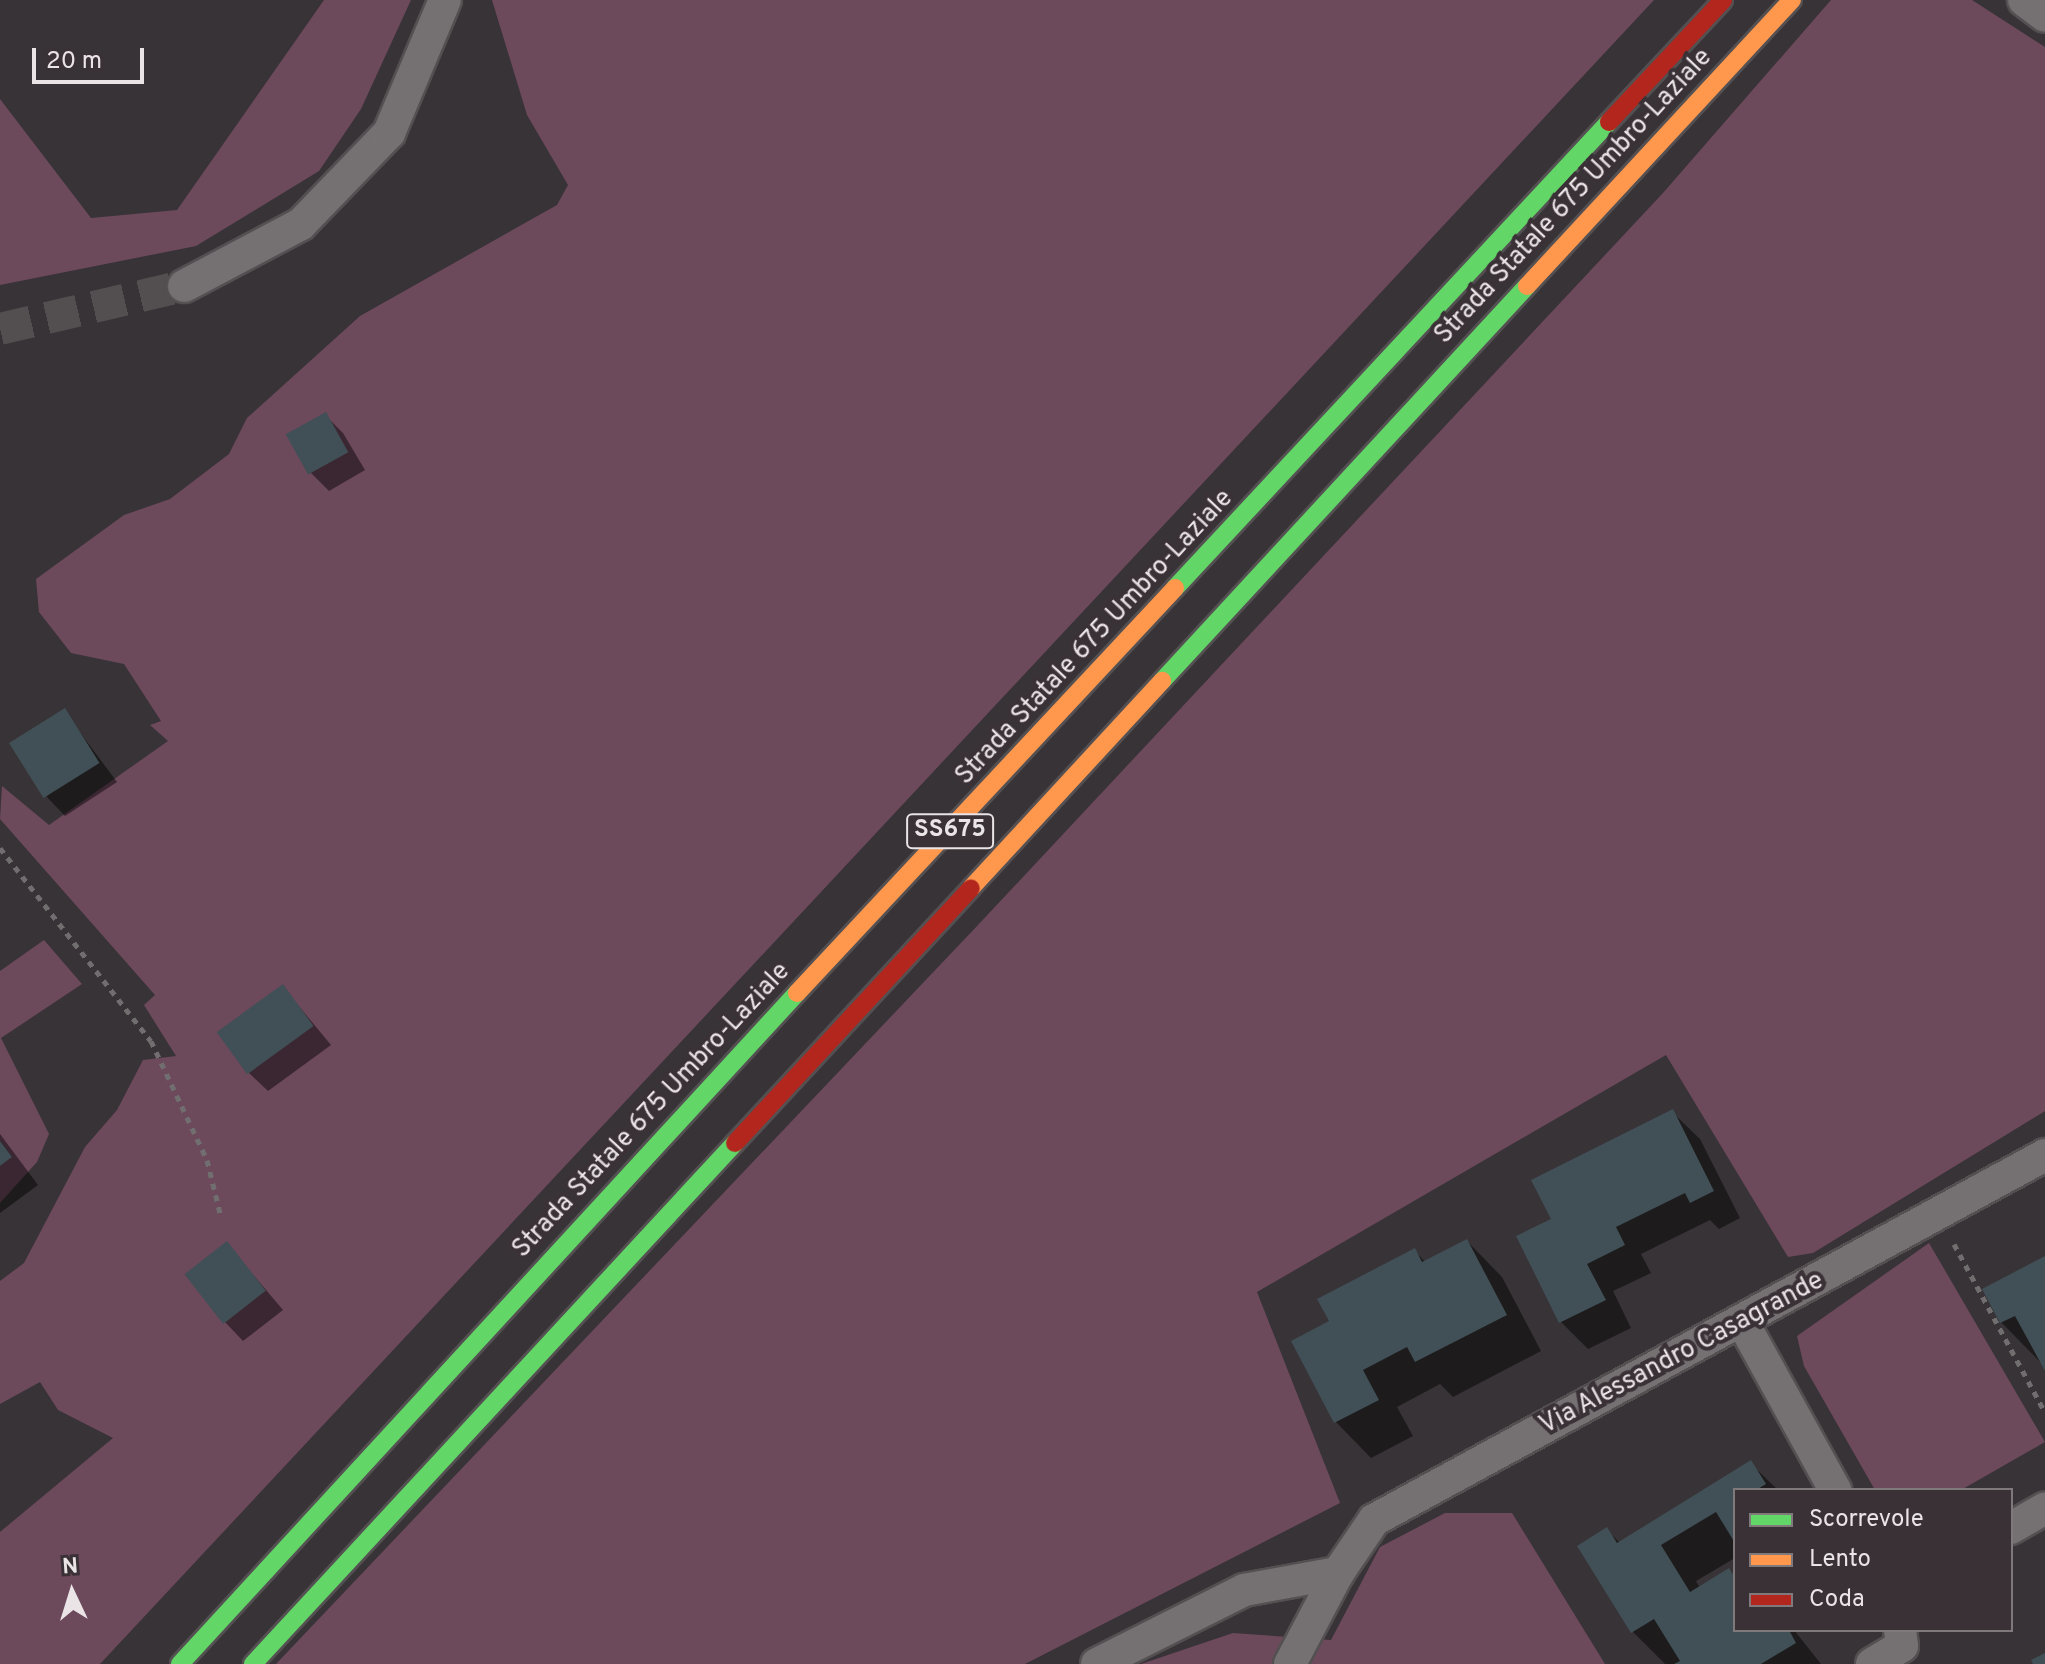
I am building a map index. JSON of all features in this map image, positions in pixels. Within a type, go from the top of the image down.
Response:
[{"type":"highway","name":"Strada Statale 675 Umbro-Laziale","points":[[180,1664],[507,1304],[1723,0]]},
{"type":"highway","name":"Strada Statale 675 Umbro-Laziale","points":[[253,1664],[1792,0]]},
{"type":"street","points":[[184,286],[301,224],[389,133],[445,0]]},
{"type":"street","points":[[2024,0],[2045,16]]},
{"type":"street","name":"Via Alessandro Casagrande","points":[[1290,1664],[1338,1573],[1374,1520],[1743,1323],[2045,1155]]},
{"type":"street","points":[[1743,1323],[1834,1488]]},
{"type":"street","points":[[2013,1527],[2045,1508]]},
{"type":"street","points":[[1097,1664],[1244,1590],[1338,1573]]},
{"type":"street","points":[[1872,1664],[1902,1646],[1900,1632]]},
{"type":"path","points":[[0,848],[151,1041],[207,1160],[220,1213]]},
{"type":"path","points":[[1938,1214],[2045,1412]]},
{"type":"shaded area","points":[[324,0],[411,0],[361,109],[319,171],[196,246],[0,285],[0,99],[91,218],[177,210]]},
{"type":"shaded area","points":[[492,0],[1654,0],[100,1664],[0,1664],[0,1532],[113,1438],[58,1410],[40,1382],[0,1404],[0,1281],[24,1263],[85,1147],[117,1110],[143,1060],[176,1056],[144,1005],[155,995],[0,819],[2,786],[49,825],[168,741],[150,725],[161,721],[124,664],[71,653],[39,612],[36,579],[124,515],[170,499],[229,454],[247,418],[360,316],[557,205],[568,185],[527,115]]},
{"type":"shaded area","points":[[1831,0],[1972,0],[2045,47],[2045,1111],[1813,1253],[1788,1257],[1666,1055],[1257,1292],[1340,1503],[1025,1664],[276,1664],[978,925],[1663,193]]},
{"type":"shaded area","points":[[44,940],[82,984],[1,1038],[49,1134],[37,1162],[0,1203],[0,1166],[12,1157],[0,1141],[0,971]]},
{"type":"shaded area","points":[[1929,1243],[2045,1442],[1964,1488],[1874,1488],[1804,1366],[1797,1336]]},
{"type":"shaded area","points":[[1445,1513],[1512,1513],[1605,1664],[1141,1664],[1233,1633],[1331,1640],[1380,1547]]},
{"type":"building","points":[[326,412],[348,452],[308,475],[286,434]]},
{"type":"building","points":[[65,708],[99,763],[43,798],[9,743]]},
{"type":"building","points":[[283,984],[314,1026],[247,1074],[217,1032]]},
{"type":"building","points":[[1673,1109],[1714,1191],[1690,1203],[1685,1193],[1616,1227],[1625,1245],[1587,1264],[1606,1300],[1559,1323],[1516,1236],[1551,1219],[1531,1180]]},
{"type":"building","points":[[0,1141],[12,1157],[0,1166]]},
{"type":"building","points":[[1467,1239],[1507,1315],[1415,1362],[1407,1347],[1363,1370],[1379,1400],[1334,1423],[1291,1341],[1329,1321],[1317,1299],[1415,1248],[1422,1262]]},
{"type":"building","points":[[227,1241],[266,1291],[223,1324],[184,1274]]},
{"type":"building","points":[[2045,1256],[2045,1371],[2015,1316],[2000,1323],[1982,1289]]},
{"type":"building","points":[[1751,1460],[1766,1484],[1759,1488],[1733,1488],[1733,1540],[1716,1512],[1661,1545],[1690,1592],[1729,1568],[1733,1575],[1733,1632],[1790,1632],[1796,1643],[1761,1664],[1674,1664],[1680,1661],[1654,1619],[1631,1633],[1577,1546],[1607,1527],[1617,1543]]},
{"type":"building","points":[[2045,1653],[2045,1664],[2033,1664],[2031,1660]]},
{"type":"tunnel","points":[[0,329],[184,286]]},
{"type":"traffic: fast","points":[[1175,588],[1609,122]]},
{"type":"traffic: fast","points":[[1162,681],[1527,286]]},
{"type":"traffic: fast","points":[[180,1664],[797,993]]},
{"type":"traffic: fast","points":[[253,1664],[735,1143]]},
{"type":"traffic: slow","points":[[1527,286],[1792,0]]},
{"type":"traffic: slow","points":[[797,993],[1175,588]]},
{"type":"traffic: slow","points":[[971,888],[1162,681]]},
{"type":"traffic: jam","points":[[1609,122],[1723,0]]},
{"type":"traffic: jam","points":[[735,1143],[971,888]]}]
